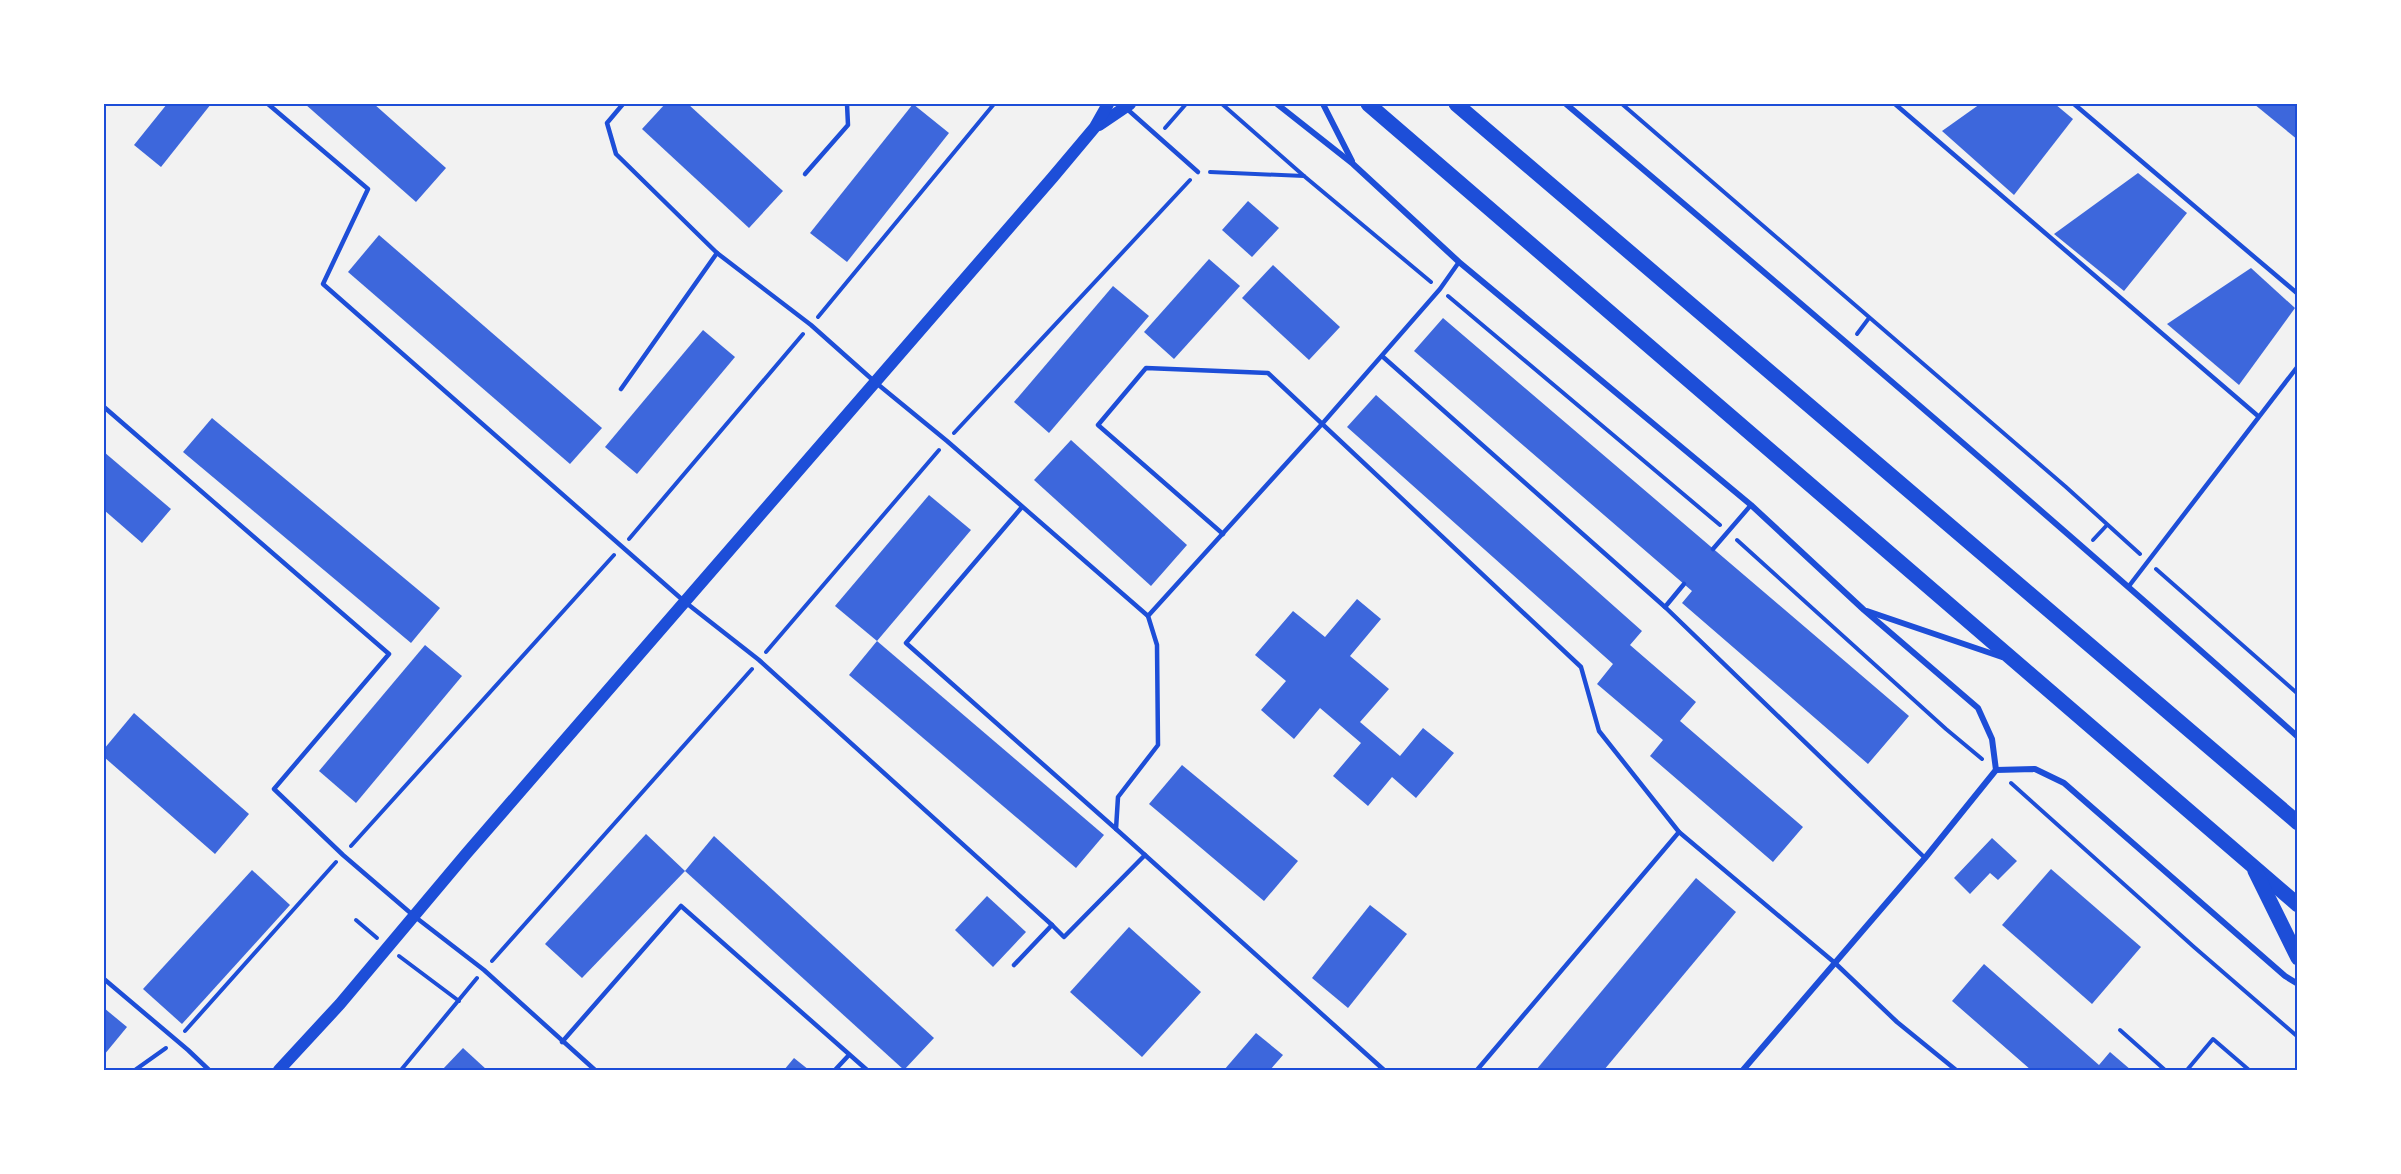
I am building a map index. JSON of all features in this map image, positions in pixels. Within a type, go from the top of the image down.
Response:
[{"type":"main road","points":[[279,1071],[340,1004],[1095,127],[1108,104]]},
{"type":"main road","points":[[1368,104],[2298,905]]},
{"type":"main road","points":[[1456,104],[2298,823]]},
{"type":"main road","points":[[1095,127],[1127,105]]},
{"type":"main road","points":[[2273,801],[2298,808]]},
{"type":"main road","points":[[2252,866],[2298,958]]},
{"type":"street","points":[[1277,104],[1353,164],[1459,262],[1751,505],[1864,610],[1978,708],[1992,739],[1996,770],[1925,858],[1743,1071]]},
{"type":"street","points":[[1323,104],[1353,164]]},
{"type":"street","points":[[1566,104],[2129,586],[2298,737]]},
{"type":"street","points":[[1864,610],[2014,661]]},
{"type":"street","points":[[1996,770],[2035,769],[2064,783],[2285,976],[2298,984]]},
{"type":"lane","points":[[268,104],[368,189],[323,284],[623,545],[685,602],[759,660],[1064,937],[1145,855]]},
{"type":"lane","points":[[623,104],[607,123],[616,154],[717,253],[811,325],[1148,616],[1157,645],[1158,745],[1118,797],[1116,829]]},
{"type":"lane","points":[[805,174],[848,124],[848,104]]},
{"type":"lane","points":[[1895,104],[2258,416]]},
{"type":"lane","points":[[2073,104],[2298,294]]},
{"type":"lane","points":[[1127,105],[1157,136],[1198,172]]},
{"type":"lane","points":[[621,389],[717,253]]},
{"type":"lane","points":[[1148,616],[1323,424],[1440,288],[1459,262]]},
{"type":"lane","points":[[1382,356],[1665,607],[1925,858]]},
{"type":"lane","points":[[2129,586],[2298,366]]},
{"type":"lane","points":[[1223,534],[1098,425],[1146,368],[1268,373],[1581,667],[1599,730],[1678,832],[1835,963],[1897,1022],[1956,1071]]},
{"type":"lane","points":[[104,407],[389,654],[274,789],[343,855],[414,916],[484,970],[595,1071]]},
{"type":"lane","points":[[1713,549],[1751,505]]},
{"type":"lane","points":[[1022,507],[906,643],[1384,1071]]},
{"type":"lane","points":[[1665,607],[1684,584]]},
{"type":"lane","points":[[1477,1071],[1678,832]]},
{"type":"lane","points":[[562,1042],[681,906],[867,1071]]},
{"type":"lane","points":[[1014,965],[1052,925]]},
{"type":"lane","points":[[104,979],[177,1040],[208,1071]]},
{"type":"lane","points":[[835,1071],[849,1055]]},
{"type":"path","points":[[135,1071],[177,1040],[623,545],[811,325],[994,104]]},
{"type":"path","points":[[1157,136],[1186,104]]},
{"type":"path","points":[[1222,104],[1304,176],[1440,288],[1484,328],[1728,531],[1946,729],[1996,770],[2298,1037]]},
{"type":"path","points":[[1622,104],[2066,487],[2137,552]]},
{"type":"path","points":[[401,1071],[484,970],[759,660],[947,441],[1198,172],[1304,176]]},
{"type":"path","points":[[1860,330],[1869,318]]},
{"type":"path","points":[[2096,537],[2107,525]]},
{"type":"path","points":[[2165,577],[2298,694]]},
{"type":"path","points":[[356,920],[459,1001]]},
{"type":"path","points":[[2120,1030],[2165,1071]]},
{"type":"path","points":[[2187,1071],[2213,1039],[2249,1071]]},
{"type":"building","points":[[167,104],[211,104],[161,167],[134,145]]},
{"type":"building","points":[[305,104],[374,104],[446,168],[416,202]]},
{"type":"building","points":[[665,104],[688,104],[783,191],[749,228],[642,129]]},
{"type":"building","points":[[913,104],[949,133],[847,262],[810,233]]},
{"type":"building","points":[[1980,104],[2055,104],[2073,119],[2014,195],[1942,131]]},
{"type":"building","points":[[2254,104],[2298,104],[2298,140]]},
{"type":"building","points":[[2138,173],[2187,213],[2124,291],[2054,234]]},
{"type":"building","points":[[1248,201],[1279,228],[1252,257],[1222,230]]},
{"type":"building","points":[[379,235],[602,428],[570,464],[348,272]]},
{"type":"building","points":[[1209,259],[1240,286],[1174,359],[1144,332]]},
{"type":"building","points":[[1273,265],[1340,327],[1309,360],[1242,298]]},
{"type":"building","points":[[2251,268],[2295,308],[2239,385],[2167,324]]},
{"type":"building","points":[[1113,286],[1149,316],[1049,433],[1014,402]]},
{"type":"building","points":[[1443,318],[1909,716],[1868,764],[1682,603],[1692,591],[1414,351]]},
{"type":"building","points":[[703,330],[735,357],[637,474],[605,447]]},
{"type":"building","points":[[1376,395],[1642,631],[1630,645],[1696,702],[1680,721],[1803,827],[1773,862],[1650,756],[1663,740],[1597,684],[1613,664],[1347,427]]},
{"type":"building","points":[[212,418],[440,608],[411,643],[183,452]]},
{"type":"building","points":[[1071,440],[1187,545],[1151,586],[1034,480]]},
{"type":"building","points":[[104,452],[171,509],[142,543],[104,510]]},
{"type":"building","points":[[929,495],[971,530],[877,641],[835,606]]},
{"type":"building","points":[[1357,599],[1381,619],[1350,656],[1389,689],[1360,722],[1400,756],[1423,728],[1454,753],[1416,798],[1392,777],[1368,806],[1333,776],[1361,743],[1320,708],[1294,739],[1261,710],[1286,681],[1255,655],[1293,611],[1325,637]]},
{"type":"building","points":[[877,641],[1104,835],[1076,868],[849,675]]},
{"type":"building","points":[[425,645],[462,676],[356,803],[319,771]]},
{"type":"building","points":[[134,713],[249,814],[215,854],[104,757],[104,749]]},
{"type":"building","points":[[1182,765],[1298,861],[1264,901],[1149,804]]},
{"type":"building","points":[[646,834],[685,871],[582,978],[545,944]]},
{"type":"building","points":[[714,836],[934,1038],[904,1070],[685,871]]},
{"type":"building","points":[[1992,838],[2017,861],[1998,880],[1990,873],[1970,894],[1954,878]]},
{"type":"building","points":[[2051,869],[2141,947],[2092,1004],[2002,925]]},
{"type":"building","points":[[252,870],[290,905],[182,1024],[143,989]]},
{"type":"building","points":[[1696,878],[1736,912],[1604,1070],[1536,1070]]},
{"type":"building","points":[[987,896],[1026,932],[993,967],[955,930]]},
{"type":"building","points":[[1370,905],[1407,934],[1348,1008],[1312,978]]},
{"type":"building","points":[[1129,927],[1201,992],[1142,1057],[1070,992]]},
{"type":"building","points":[[1984,964],[2099,1065],[2110,1052],[2131,1070],[2031,1070],[1952,1001]]},
{"type":"building","points":[[104,1008],[127,1027],[104,1055]]},
{"type":"building","points":[[1256,1033],[1283,1055],[1270,1070],[1224,1070]]},
{"type":"building","points":[[463,1048],[487,1070],[442,1070]]},
{"type":"building","points":[[794,1058],[809,1070],[784,1070]]}]
